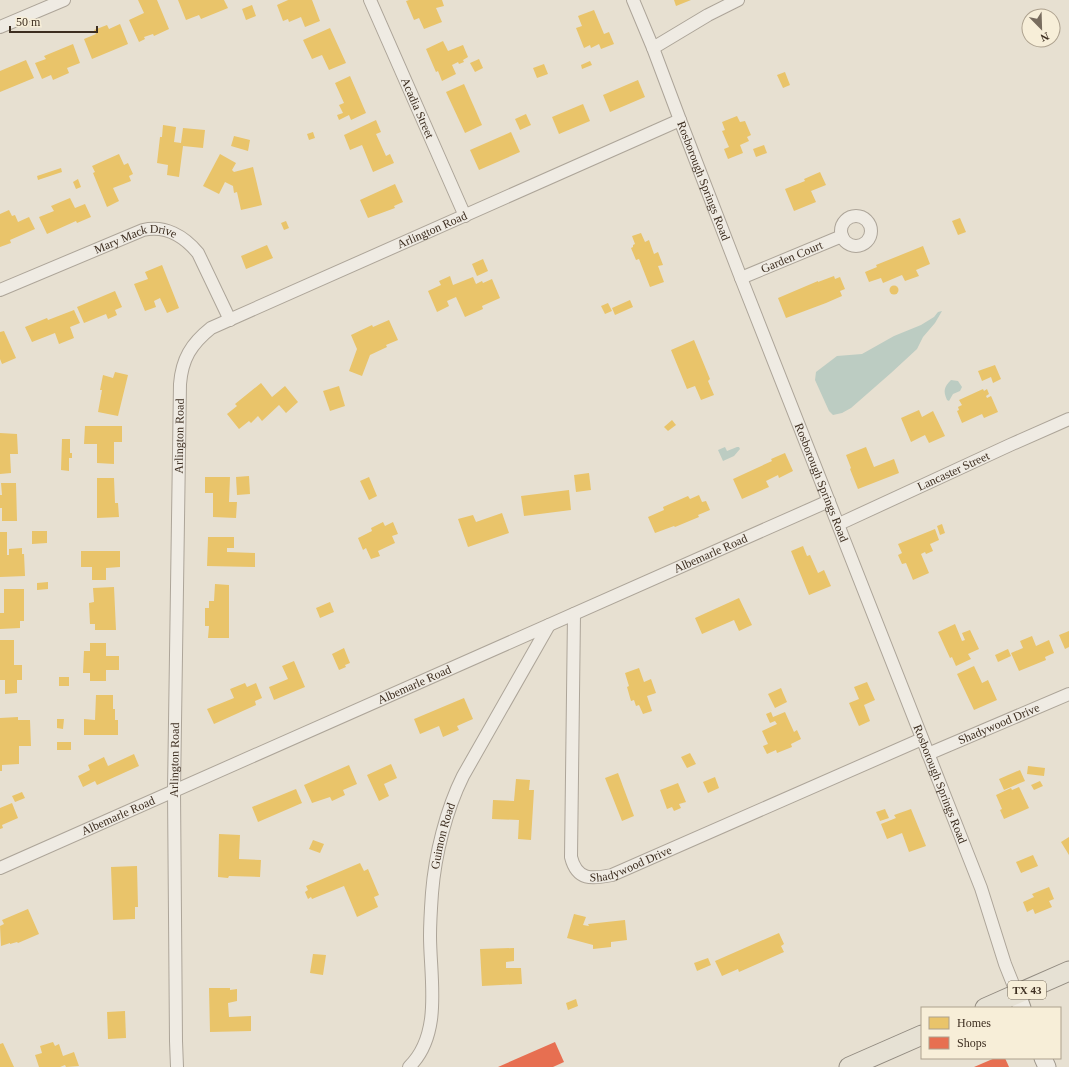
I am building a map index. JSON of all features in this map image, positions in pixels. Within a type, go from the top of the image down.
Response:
[{"type":"main road","name":"TX 43","points":[[990,1007],[1020,1001],[1069,971]]},
{"type":"main road","points":[[849,1067],[921,1035]]},
{"type":"street","points":[[0,27],[64,0]]},
{"type":"street","name":"Acadia Street","points":[[370,0],[465,216]]},
{"type":"street","name":"Rosborough Springs Road","points":[[633,0],[987,902],[1005,964],[1020,1001]]},
{"type":"street","points":[[653,48],[738,0]]},
{"type":"street","name":"Arlington Road","points":[[177,1067],[174,791],[179,392],[181,371],[184,360],[203,334],[211,328],[680,120]]},
{"type":"street","name":"Mary Mack Drive","points":[[0,290],[138,232],[151,228],[161,229],[182,237],[194,249],[203,262],[230,320]]},
{"type":"street","name":"Garden Court","points":[[741,278],[842,236]]},
{"type":"street","name":"Lancaster Street","points":[[839,524],[1069,419]]},
{"type":"street","name":"Albemarle Road","points":[[0,868],[829,501]]},
{"type":"street","name":"Shadywood Drive","points":[[574,614],[571,857],[573,864],[583,876],[592,878],[612,875],[922,739]]},
{"type":"street","name":"Guimon Road","points":[[409,1067],[423,1047],[430,1026],[432,1004],[430,936],[432,892],[444,830],[453,796],[549,625]]},
{"type":"street","name":"Shadywood Drive","points":[[928,754],[1069,694]]},
{"type":"shaded area","points":[[942,311],[935,323],[923,337],[917,349],[891,373],[851,408],[842,413],[833,415],[829,411],[815,380],[816,372],[837,356],[862,354],[894,336],[921,325],[934,317],[938,312]]},
{"type":"shaded area","points":[[951,380],[958,381],[962,387],[960,391],[953,394],[949,401],[946,397],[945,389]]},
{"type":"shaded area","points":[[725,447],[727,451],[737,447],[740,449],[734,456],[723,461],[718,450]]},
{"type":"building: Homes","points":[[138,0],[157,0],[169,29],[154,36],[153,34],[144,37],[145,39],[139,42],[129,20],[144,13]]},
{"type":"building: Homes","points":[[178,0],[224,0],[228,8],[201,19],[199,15],[186,20]]},
{"type":"building: Homes","points":[[288,0],[312,0],[320,21],[305,27],[301,17],[289,22],[288,19],[283,21],[277,5]]},
{"type":"building: Homes","points":[[442,0],[444,6],[436,8],[442,22],[424,29],[419,18],[414,20],[406,1]]},
{"type":"building: Homes","points":[[674,0],[691,0],[676,6]]},
{"type":"building: Homes","points":[[252,5],[256,16],[246,20],[242,9]]},
{"type":"building: Homes","points":[[594,10],[604,34],[609,32],[614,44],[601,49],[599,44],[591,48],[590,45],[584,48],[576,28],[582,26],[578,16]]},
{"type":"building: Homes","points":[[120,24],[128,44],[92,59],[84,39],[96,34],[94,30],[107,25],[109,29]]},
{"type":"building: Homes","points":[[330,28],[346,63],[329,70],[322,55],[312,59],[303,40]]},
{"type":"building: Homes","points":[[443,41],[448,51],[463,45],[468,57],[463,60],[464,62],[459,64],[458,62],[452,65],[456,74],[442,81],[438,71],[436,72],[426,49]]},
{"type":"building: Homes","points":[[73,44],[80,63],[67,68],[69,73],[53,80],[51,75],[42,79],[35,63],[46,59],[44,56]]},
{"type":"building: Homes","points":[[479,59],[483,68],[475,72],[470,63]]},
{"type":"building: Homes","points":[[26,60],[34,78],[0,92],[0,71]]},
{"type":"building: Homes","points":[[590,61],[592,65],[582,69],[581,65]]},
{"type":"building: Homes","points":[[544,64],[548,74],[537,78],[533,68]]},
{"type":"building: Homes","points":[[785,72],[790,85],[783,88],[777,75]]},
{"type":"building: Homes","points":[[350,76],[366,113],[351,120],[349,115],[339,120],[337,115],[343,113],[339,105],[344,103],[335,83]]},
{"type":"building: Homes","points":[[638,80],[645,97],[610,112],[603,95]]},
{"type":"building: Homes","points":[[464,84],[482,125],[465,133],[446,92]]},
{"type":"building: Homes","points":[[583,104],[590,121],[559,134],[552,117]]},
{"type":"building: Homes","points":[[526,114],[531,125],[520,130],[515,119]]},
{"type":"building: Homes","points":[[737,116],[740,122],[745,121],[751,135],[747,137],[749,141],[740,145],[743,153],[728,159],[724,149],[729,147],[722,131],[725,130],[722,122]]},
{"type":"building: Homes","points":[[376,120],[381,132],[376,134],[386,156],[390,154],[394,163],[373,172],[362,145],[350,150],[344,135]]},
{"type":"building: Homes","points":[[163,125],[176,127],[174,142],[181,143],[183,128],[205,130],[203,148],[183,146],[179,177],[167,175],[168,165],[157,163]]},
{"type":"building: Homes","points":[[313,132],[315,138],[309,140],[307,134]]},
{"type":"building: Homes","points":[[511,132],[520,152],[479,170],[470,150]]},
{"type":"building: Homes","points":[[234,136],[250,140],[248,151],[231,146]]},
{"type":"building: Homes","points":[[764,145],[767,153],[756,157],[753,149]]},
{"type":"building: Homes","points":[[119,154],[124,165],[128,163],[133,174],[129,176],[131,181],[113,188],[119,201],[107,207],[93,173],[95,172],[92,166]]},
{"type":"building: Homes","points":[[220,154],[236,163],[232,170],[234,172],[253,167],[262,205],[241,210],[237,192],[234,193],[233,186],[225,182],[219,194],[203,186]]},
{"type":"building: Homes","points":[[61,168],[62,172],[38,180],[37,176]]},
{"type":"building: Homes","points":[[820,172],[826,185],[811,191],[816,202],[794,211],[785,189],[805,181],[804,179]]},
{"type":"building: Homes","points":[[78,179],[81,187],[76,189],[73,182]]},
{"type":"building: Homes","points":[[395,184],[403,202],[394,206],[395,208],[368,218],[360,200]]},
{"type":"building: Homes","points":[[70,198],[75,208],[85,204],[91,217],[77,223],[76,221],[47,234],[39,217],[54,211],[51,206]]},
{"type":"building: Homes","points":[[9,210],[12,216],[15,215],[18,222],[29,217],[35,229],[10,240],[11,243],[0,247],[0,214]]},
{"type":"building: Homes","points":[[960,218],[966,232],[958,235],[952,221]]},
{"type":"building: Homes","points":[[286,221],[289,228],[284,230],[281,223]]},
{"type":"building: Homes","points":[[641,233],[645,242],[649,240],[654,254],[658,252],[663,265],[658,266],[664,282],[650,287],[639,259],[636,260],[631,248],[635,244],[632,236]]},
{"type":"building: Homes","points":[[267,245],[273,258],[246,269],[241,256]]},
{"type":"building: Homes","points":[[923,246],[930,264],[916,270],[919,276],[905,281],[902,275],[883,283],[881,278],[869,282],[865,272],[877,267],[876,265]]},
{"type":"building: Homes","points":[[483,259],[488,271],[477,276],[472,264]]},
{"type":"building: Homes","points":[[162,265],[179,308],[167,313],[160,298],[154,301],[156,307],[145,311],[134,284],[148,279],[145,272]]},
{"type":"building: Homes","points":[[450,276],[453,285],[473,277],[476,284],[492,279],[500,298],[482,306],[483,309],[465,317],[456,297],[447,301],[449,306],[437,312],[428,291],[441,285],[439,281]]},
{"type":"building: Homes","points":[[834,276],[835,279],[840,277],[845,289],[840,291],[842,296],[786,318],[778,298]]},
{"type":"building: Homes","points":[[892,286],[896,286],[898,290],[896,294],[892,294],[890,292],[890,288]]},
{"type":"building: Homes","points":[[115,291],[122,307],[115,310],[117,315],[108,319],[106,314],[84,323],[77,307]]},
{"type":"building: Homes","points":[[630,300],[633,307],[615,315],[612,308]]},
{"type":"building: Homes","points":[[608,303],[612,311],[605,314],[601,306]]},
{"type":"building: Homes","points":[[74,310],[80,323],[70,327],[74,338],[59,344],[55,333],[32,342],[25,327],[47,318],[48,320]]},
{"type":"building: Homes","points":[[389,320],[398,340],[386,345],[387,347],[370,355],[362,376],[349,371],[357,349],[351,335],[372,325],[373,327]]},
{"type":"building: Homes","points":[[4,331],[16,358],[2,364],[0,359],[0,332]]},
{"type":"building: Homes","points":[[694,340],[710,379],[708,381],[714,395],[701,400],[695,386],[687,389],[671,350]]},
{"type":"building: Homes","points":[[995,365],[1001,379],[993,383],[991,377],[982,381],[978,371]]},
{"type":"building: Homes","points":[[115,372],[128,375],[118,416],[98,412],[103,375],[113,378]]},
{"type":"building: Homes","points":[[261,383],[272,397],[285,386],[298,402],[286,413],[279,405],[262,421],[258,416],[251,423],[249,421],[239,429],[227,414],[237,406],[235,404]]},
{"type":"building: Homes","points":[[339,386],[345,406],[330,411],[323,391]]},
{"type":"building: Homes","points":[[983,389],[984,391],[987,389],[989,394],[986,396],[987,398],[991,396],[998,412],[984,418],[982,414],[962,423],[957,411],[959,410],[958,407],[962,405],[959,400]]},
{"type":"building: Homes","points":[[919,410],[922,417],[933,411],[945,436],[929,443],[925,435],[911,442],[901,418]]},
{"type":"building: Homes","points":[[672,420],[676,425],[668,431],[664,427]]},
{"type":"building: Homes","points":[[85,426],[122,426],[122,442],[114,442],[114,464],[97,463],[97,444],[84,444]]},
{"type":"building: Homes","points":[[0,433],[17,434],[18,454],[10,454],[11,473],[0,474]]},
{"type":"building: Homes","points":[[62,439],[70,439],[70,453],[72,453],[72,458],[69,458],[69,471],[61,470]]},
{"type":"building: Homes","points":[[866,447],[874,467],[894,459],[899,473],[858,489],[846,455]]},
{"type":"building: Homes","points":[[785,453],[793,471],[779,478],[778,475],[766,481],[769,487],[742,499],[733,479],[772,461],[771,459]]},
{"type":"building: Homes","points":[[589,473],[591,490],[576,492],[574,475]]},
{"type":"building: Homes","points":[[249,476],[250,494],[237,495],[236,477]]},
{"type":"building: Homes","points":[[205,477],[230,477],[229,502],[237,502],[236,518],[213,517],[213,493],[205,493]]},
{"type":"building: Homes","points":[[369,477],[377,496],[369,500],[360,481]]},
{"type":"building: Homes","points":[[97,478],[114,478],[115,503],[118,503],[119,517],[97,518]]},
{"type":"building: Homes","points":[[1,483],[16,483],[17,521],[2,521],[2,508],[0,508],[0,495],[2,495]]},
{"type":"building: Homes","points":[[569,490],[571,510],[524,516],[521,496]]},
{"type":"building: Homes","points":[[699,495],[702,502],[706,501],[710,510],[698,515],[699,517],[655,533],[648,517],[664,510],[663,507],[688,496],[690,499]]},
{"type":"building: Homes","points":[[502,513],[509,533],[468,547],[458,519],[473,515],[476,522]]},
{"type":"building: Homes","points":[[383,522],[385,526],[393,522],[398,534],[392,536],[395,543],[378,551],[380,556],[371,559],[366,548],[363,550],[358,538],[372,531],[371,528]]},
{"type":"building: Homes","points":[[942,524],[945,533],[940,535],[937,526]]},
{"type":"building: Homes","points":[[935,529],[939,540],[930,544],[933,551],[926,554],[925,552],[921,554],[929,573],[913,580],[906,563],[902,564],[898,555],[902,553],[898,544]]},
{"type":"building: Homes","points":[[32,531],[47,531],[47,543],[32,544]]},
{"type":"building: Homes","points":[[0,532],[7,532],[7,555],[9,555],[9,549],[22,548],[22,554],[24,554],[25,576],[0,577]]},
{"type":"building: Homes","points":[[208,537],[234,537],[234,548],[227,548],[227,552],[255,553],[255,567],[207,566]]},
{"type":"building: Homes","points":[[803,546],[807,556],[810,555],[818,573],[824,570],[831,586],[809,595],[791,551]]},
{"type":"building: Homes","points":[[81,551],[120,551],[120,567],[106,568],[106,580],[92,580],[92,567],[81,567]]},
{"type":"building: Homes","points":[[48,582],[48,589],[37,590],[37,583]]},
{"type":"building: Homes","points":[[215,584],[229,585],[229,638],[208,638],[209,626],[205,626],[205,608],[209,608],[209,601],[214,601]]},
{"type":"building: Homes","points":[[114,587],[116,630],[95,630],[95,624],[90,624],[89,603],[94,602],[93,588]]},
{"type":"building: Homes","points":[[4,589],[24,589],[24,621],[20,621],[20,628],[0,629],[0,613],[4,613]]},
{"type":"building: Homes","points":[[739,598],[752,625],[739,631],[734,620],[702,634],[695,618]]},
{"type":"building: Homes","points":[[330,602],[334,612],[320,618],[316,608]]},
{"type":"building: Homes","points":[[955,624],[962,641],[965,640],[962,633],[970,630],[979,649],[968,654],[971,659],[956,666],[952,657],[950,658],[938,632]]},
{"type":"building: Homes","points":[[1069,631],[1069,647],[1065,649],[1059,635]]},
{"type":"building: Homes","points":[[1032,636],[1036,646],[1049,640],[1054,653],[1045,657],[1046,660],[1019,671],[1011,653],[1023,648],[1020,641]]},
{"type":"building: Homes","points":[[0,640],[14,640],[14,665],[22,665],[22,680],[17,680],[17,693],[5,694],[5,680],[0,680]]},
{"type":"building: Homes","points":[[90,643],[106,643],[106,656],[119,656],[119,670],[106,670],[106,681],[90,681],[90,673],[83,673],[84,651],[90,651]]},
{"type":"building: Homes","points":[[344,648],[350,663],[345,665],[346,667],[339,670],[332,654]]},
{"type":"building: Homes","points":[[1008,649],[1011,656],[998,662],[995,655]]},
{"type":"building: Homes","points":[[294,661],[305,687],[274,700],[269,687],[288,679],[282,666]]},
{"type":"building: Homes","points":[[974,666],[982,683],[988,680],[997,700],[974,710],[957,674]]},
{"type":"building: Homes","points":[[639,668],[644,682],[651,679],[656,693],[647,696],[652,711],[643,714],[639,705],[636,706],[634,700],[631,701],[625,673]]},
{"type":"building: Homes","points":[[59,677],[69,677],[69,686],[59,686]]},
{"type":"building: Homes","points":[[867,682],[875,700],[864,705],[870,721],[859,726],[849,703],[859,699],[854,687]]},
{"type":"building: Homes","points":[[245,683],[247,687],[256,683],[262,698],[255,701],[256,705],[214,724],[207,709],[234,698],[230,689]]},
{"type":"building: Homes","points":[[781,688],[787,702],[775,708],[768,694]]},
{"type":"building: Homes","points":[[96,695],[113,695],[115,720],[118,720],[118,735],[84,735],[84,719],[95,720]]},
{"type":"building: Homes","points":[[464,698],[473,719],[457,726],[459,730],[443,737],[439,726],[420,734],[414,719]]},
{"type":"building: Homes","points":[[771,712],[773,717],[785,712],[794,732],[797,730],[801,739],[791,744],[792,747],[777,753],[776,750],[767,754],[763,746],[768,744],[762,731],[777,724],[775,721],[770,723],[766,714]]},
{"type":"building: Homes","points":[[18,717],[18,720],[30,720],[31,746],[19,746],[19,764],[2,765],[2,771],[0,771],[0,718]]},
{"type":"building: Homes","points":[[57,719],[64,719],[63,729],[57,728]]},
{"type":"building: Homes","points":[[57,742],[71,742],[71,750],[57,750]]},
{"type":"building: Homes","points":[[690,753],[696,764],[687,768],[681,757]]},
{"type":"building: Homes","points":[[134,754],[139,766],[97,785],[95,781],[83,787],[78,776],[90,770],[88,765],[104,757],[108,766]]},
{"type":"building: Homes","points":[[391,764],[397,778],[384,784],[389,796],[379,801],[367,775]]},
{"type":"building: Homes","points":[[349,765],[357,784],[343,790],[345,795],[332,801],[330,797],[312,803],[304,785]]},
{"type":"building: Homes","points":[[1028,766],[1045,768],[1044,776],[1027,774]]},
{"type":"building: Homes","points":[[1020,770],[1025,781],[1004,790],[999,779]]},
{"type":"building: Homes","points":[[618,773],[634,816],[622,821],[605,778]]},
{"type":"building: Homes","points":[[715,777],[719,788],[708,793],[703,782]]},
{"type":"building: Homes","points":[[516,779],[530,780],[529,790],[534,790],[531,840],[518,839],[519,820],[492,819],[493,800],[514,801]]},
{"type":"building: Homes","points":[[1040,781],[1043,786],[1034,790],[1031,785]]},
{"type":"building: Homes","points":[[678,783],[686,802],[679,804],[681,808],[674,811],[672,807],[667,809],[660,790]]},
{"type":"building: Homes","points":[[1019,787],[1029,808],[1004,819],[1000,810],[1002,809],[996,795],[1011,788],[1012,790]]},
{"type":"building: Homes","points":[[296,789],[302,803],[258,822],[252,807]]},
{"type":"building: Homes","points":[[22,792],[25,798],[15,802],[12,796]]},
{"type":"building: Homes","points":[[12,803],[18,818],[2,825],[3,828],[0,829],[0,808]]},
{"type":"building: Homes","points":[[885,809],[889,818],[880,821],[876,812]]},
{"type":"building: Homes","points":[[911,809],[926,846],[909,852],[902,833],[887,839],[881,824],[896,818],[894,815]]},
{"type":"building: Homes","points":[[219,834],[240,835],[239,859],[261,860],[260,877],[218,877]]},
{"type":"building: Homes","points":[[1069,837],[1069,855],[1061,842]]},
{"type":"building: Homes","points":[[313,840],[324,844],[320,853],[309,849]]},
{"type":"building: Homes","points":[[1033,855],[1038,866],[1021,873],[1016,862]]},
{"type":"building: Homes","points":[[360,863],[364,871],[368,869],[379,895],[374,897],[378,907],[357,917],[344,886],[312,899],[311,897],[308,899],[305,892],[308,890],[306,886]]},
{"type":"building: Homes","points":[[137,866],[138,907],[135,907],[135,919],[113,920],[111,867]]},
{"type":"building: Homes","points":[[1049,887],[1054,899],[1049,901],[1052,907],[1035,914],[1033,909],[1027,912],[1023,902],[1034,897],[1032,894]]},
{"type":"building: Homes","points":[[28,909],[39,934],[18,943],[10,943],[1,946],[0,926],[4,924],[2,920]]},
{"type":"building: Homes","points":[[574,914],[586,917],[583,925],[589,926],[588,924],[625,920],[627,940],[611,942],[611,947],[593,949],[593,945],[567,938]]},
{"type":"building: Homes","points":[[779,933],[784,944],[781,946],[784,952],[739,972],[738,969],[722,976],[715,961]]},
{"type":"building: Homes","points":[[514,948],[514,961],[506,962],[506,968],[521,968],[522,984],[482,986],[480,949]]},
{"type":"building: Homes","points":[[313,954],[326,955],[323,975],[310,973]]},
{"type":"building: Homes","points":[[708,958],[711,965],[697,971],[694,963]]},
{"type":"building: Homes","points":[[209,988],[230,988],[230,990],[237,989],[237,1001],[228,1003],[229,1017],[251,1016],[251,1031],[210,1032]]},
{"type":"building: Homes","points":[[576,999],[578,1006],[568,1010],[566,1003]]},
{"type":"building: Homes","points":[[125,1011],[126,1038],[108,1039],[107,1012]]},
{"type":"building: Homes","points":[[53,1042],[55,1046],[59,1044],[63,1056],[74,1052],[79,1066],[66,1067],[65,1065],[60,1067],[39,1067],[35,1055],[42,1053],[40,1046]]},
{"type":"building: Homes","points":[[3,1043],[14,1067],[0,1067],[0,1044]]},
{"type":"building: Shops","points":[[555,1042],[564,1062],[553,1067],[498,1067]]},
{"type":"building: Shops","points":[[993,1059],[1005,1059],[1009,1067],[974,1067]]}]
